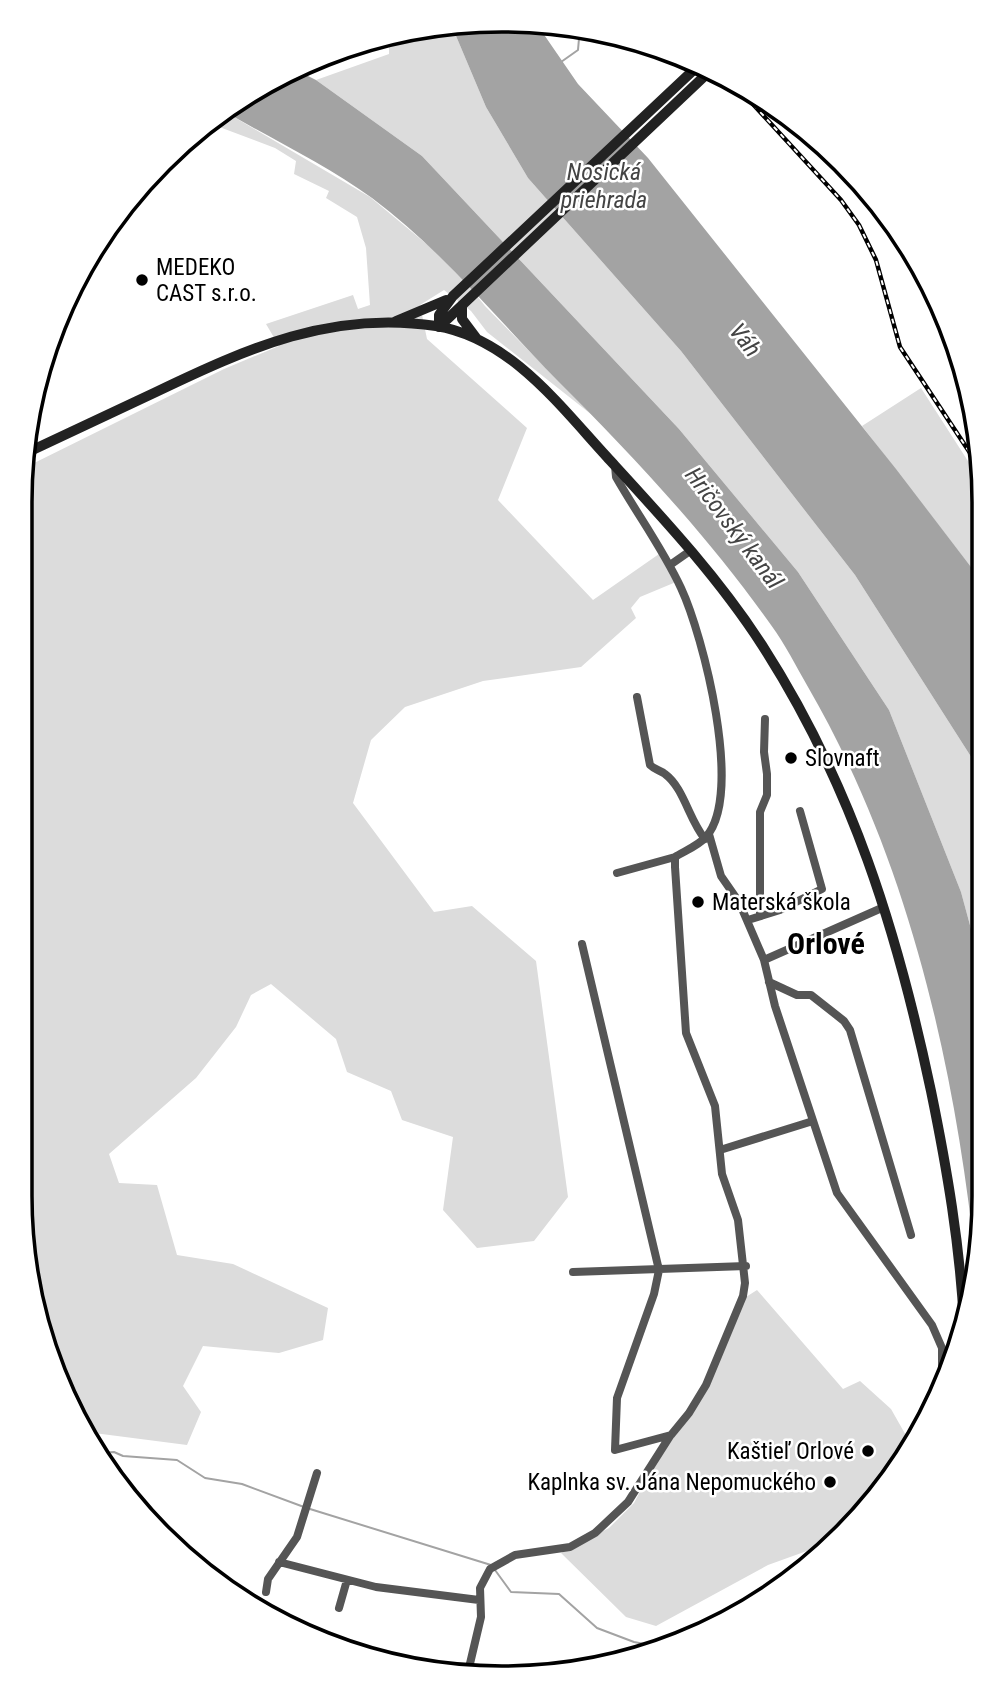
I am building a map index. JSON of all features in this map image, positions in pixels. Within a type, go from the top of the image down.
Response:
[{"type":"main road","points":[[439,327],[680,91],[694,73]]},
{"type":"main road","points":[[439,327],[439,315],[456,293],[680,91],[702,76]]},
{"type":"main road","points":[[390,323],[422,313],[456,293]]},
{"type":"main road","points":[[465,302],[464,323],[481,343]]},
{"type":"main road","points":[[35,448],[264,343],[333,327],[390,323],[439,327],[481,343],[526,370],[691,551],[762,645],[824,753],[867,851],[915,1017],[947,1172],[962,1290]]},
{"type":"street","points":[[615,466],[616,477],[670,565],[692,614],[713,698],[722,792],[707,836],[675,858],[617,873]]},
{"type":"street","points":[[670,565],[691,551]]},
{"type":"street","points":[[637,697],[650,765],[665,774],[682,798],[692,824],[707,836],[721,876],[748,920],[764,960],[837,1193],[932,1325],[942,1348],[942,1362]]},
{"type":"street","points":[[760,915],[760,812],[767,795],[765,719]]},
{"type":"street","points":[[748,920],[780,910],[822,889],[800,811]]},
{"type":"street","points":[[470,1664],[481,1616],[480,1588],[492,1568],[516,1555],[570,1547],[595,1533],[628,1502],[705,1385],[743,1296],[746,1266],[738,1220],[722,1174],[715,1106],[686,1032],[675,858]]},
{"type":"street","points":[[764,960],[884,907]]},
{"type":"street","points":[[582,943],[659,1270],[654,1294],[617,1398],[615,1450],[671,1435]]},
{"type":"street","points":[[769,982],[797,995],[811,995],[844,1021],[850,1030],[911,1235]]},
{"type":"street","points":[[720,1150],[813,1121]]},
{"type":"street","points":[[573,1272],[746,1266]]},
{"type":"street","points":[[266,1592],[268,1579],[297,1538],[317,1473]]},
{"type":"street","points":[[279,1562],[347,1580],[421,1595],[479,1600]]},
{"type":"street","points":[[339,1608],[347,1580]]},
{"type":"shaded area","points":[[455,35],[486,107],[528,178],[681,351],[855,575],[972,758],[972,933],[961,892],[889,710],[798,572],[679,429],[422,156],[316,80],[389,54],[389,46]]},
{"type":"shaded area","points":[[233,117],[370,197],[453,266],[485,306],[592,415],[487,332],[471,311],[444,290],[420,305],[427,339],[527,428],[498,500],[593,600],[659,554],[676,582],[640,597],[631,608],[636,618],[581,667],[483,681],[405,707],[371,740],[353,803],[434,912],[472,906],[536,961],[568,1197],[534,1241],[477,1248],[443,1210],[453,1137],[402,1120],[391,1091],[347,1072],[336,1039],[271,984],[251,995],[236,1027],[196,1078],[109,1154],[119,1183],[157,1185],[177,1255],[233,1264],[328,1308],[323,1340],[279,1353],[203,1346],[183,1386],[201,1412],[187,1445],[97,1433],[80,1403],[56,1346],[36,1256],[32,1195],[33,471],[34,463],[224,369],[279,346],[266,324],[353,295],[358,309],[370,305],[366,248],[357,217],[326,198],[329,191],[294,174],[296,161],[275,148],[219,127]]},
{"type":"shaded area","points":[[921,388],[970,465],[972,568],[862,426]]},
{"type":"shaded area","points":[[757,1290],[843,1389],[860,1381],[891,1409],[906,1435],[856,1505],[812,1549],[768,1565],[656,1626],[626,1617],[561,1553],[609,1528],[634,1503],[660,1454],[683,1426],[709,1386],[746,1297]]},
{"type":"water","name":"Nosická priehrada","points":[[502,32],[544,34],[578,84],[648,158],[972,568],[972,758],[855,575],[681,351],[528,178],[486,107],[455,35]]},
{"type":"water","name":"Hričovský kanál","points":[[305,75],[422,156],[679,429],[798,572],[889,710],[961,892],[972,933],[971,1224],[955,1115],[940,1041],[900,894],[874,823],[843,754],[776,632],[722,560],[669,498],[468,285],[398,218],[318,163],[234,116]]},
{"type":"waterway","points":[[561,62],[578,50],[579,39]]},
{"type":"waterway","points":[[109,1452],[177,1460],[205,1478],[242,1484],[304,1507]]},
{"type":"waterway","points":[[310,1509],[491,1565]]},
{"type":"waterway","points":[[495,1570],[511,1592],[559,1594],[597,1628],[643,1644]]},
{"type":"railway","points":[[754,106],[841,200],[859,225],[876,260],[900,347],[969,451]]},
{"type":"place","name":"MEDEKO CAST s.r.o.","points":[[142,280]]},
{"type":"place","name":"Slovnaft","points":[[791,758]]},
{"type":"place","name":"Materská škola","points":[[698,902]]},
{"type":"place","name":"Kaštieľ Orlové","points":[[868,1451]]},
{"type":"place","name":"Kaplnka sv. Jána Nepomuckého","points":[[830,1482]]},
{"type":"district","name":"Orlové","points":[[826,944]]},
{"type":"water label","name":"Váh","points":[[745,340]]}]
